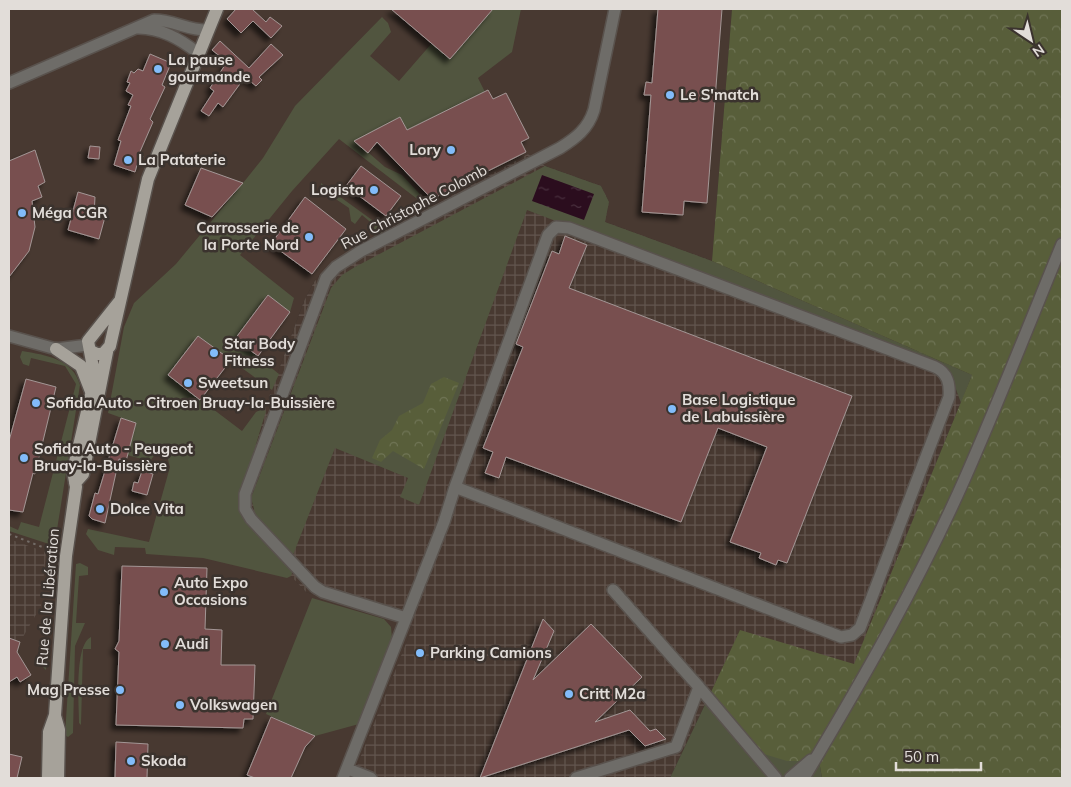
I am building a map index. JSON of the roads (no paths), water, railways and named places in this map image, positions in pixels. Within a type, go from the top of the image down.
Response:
[{"type":"main road","points":[[119,302],[90,338],[90,348],[100,355],[106,352],[110,346],[110,339],[128,270],[148,179],[217,9]]},
{"type":"main road","points":[[95,333],[104,333],[110,339]]},
{"type":"main road","name":"Rue de la Libération","points":[[48,778],[50,732],[54,715],[66,556],[75,483],[73,471],[95,378],[90,348]]},
{"type":"main road","points":[[56,349],[81,366],[92,394]]},
{"type":"main road","name":"Rue de la Libération","points":[[75,483],[83,474],[106,352]]},
{"type":"main road","name":"Rue de la Libération","points":[[54,715],[59,730],[58,778]]},
{"type":"street","name":"Rue Christophe Colomb","points":[[406,618],[323,592],[315,587],[251,519],[245,509],[245,494],[326,278],[336,267],[360,251],[560,148],[582,132],[594,110],[615,9]]},
{"type":"street","points":[[9,83],[154,20],[166,20],[194,30],[208,30]]},
{"type":"street","points":[[136,28],[148,28],[169,34],[198,53]]},
{"type":"street","points":[[371,778],[345,774],[444,522],[455,487],[548,235],[556,227],[569,228],[935,367],[946,375],[949,382],[949,396],[860,628],[852,635],[841,637],[455,487]]},
{"type":"street","points":[[804,778],[862,681],[960,487],[1062,244]]},
{"type":"street","points":[[9,336],[56,349],[90,348]]},
{"type":"street","points":[[613,590],[776,778]]},
{"type":"street","points":[[576,778],[676,746],[699,687]]},
{"type":"street","points":[[790,778],[820,752]]},
{"type":"water","points":[[542,175],[594,194],[584,220],[532,201]]},
{"type":"place","name":"La pause gourmande","points":[[158,69]]},
{"type":"place","name":"Le S'match","points":[[670,95]]},
{"type":"place","name":"Lory","points":[[451,150]]},
{"type":"place","name":"La Pataterie","points":[[128,160]]},
{"type":"place","name":"Logista","points":[[374,190]]},
{"type":"place","name":"Méga CGR","points":[[22,213]]},
{"type":"place","name":"Carrosserie de la Porte Nord","points":[[309,237]]},
{"type":"place","name":"Star Body Fitness","points":[[214,353]]},
{"type":"place","name":"Sweetsun","points":[[188,383]]},
{"type":"place","name":"Sofida Auto - Citroen Bruay-la-Buissière","points":[[36,403]]},
{"type":"place","name":"Base Logistique de Labuissière","points":[[672,409]]},
{"type":"place","name":"Sofida Auto - Peugeot Bruay-la-Buissière","points":[[24,458]]},
{"type":"place","name":"Dolce Vita","points":[[100,509]]},
{"type":"place","name":"Auto Expo Occasions","points":[[164,592]]},
{"type":"place","name":"Audi","points":[[165,644]]},
{"type":"place","name":"Parking Camions","points":[[420,653]]},
{"type":"place","name":"Mag Presse","points":[[120,690]]},
{"type":"place","name":"Critt M2a","points":[[569,694]]},
{"type":"place","name":"Volkswagen","points":[[180,705]]},
{"type":"place","name":"Skoda","points":[[131,761]]}]
